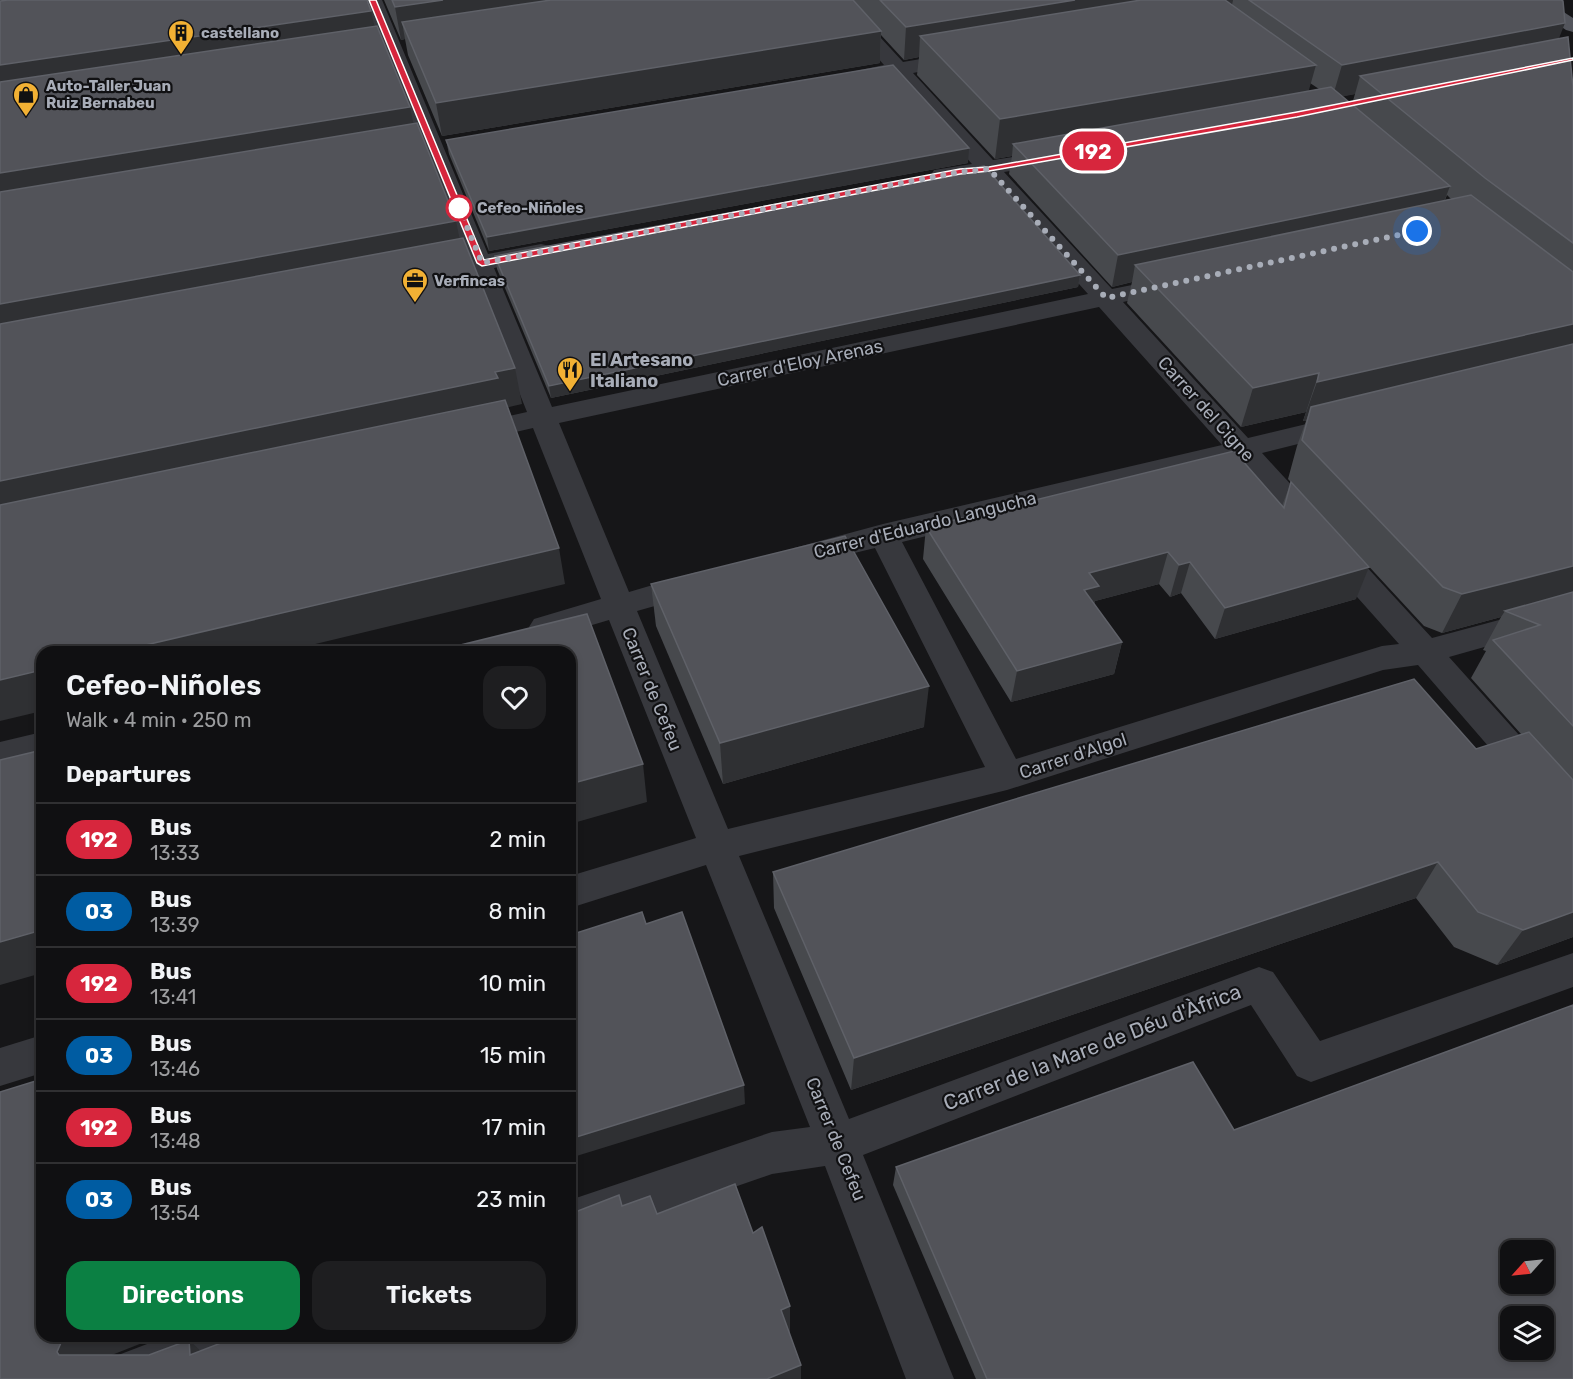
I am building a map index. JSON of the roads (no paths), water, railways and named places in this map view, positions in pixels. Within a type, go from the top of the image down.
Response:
[{"type":"main road","points":[[1532,0],[1573,26]]},
{"type":"main road","points":[[1564,0],[1573,5]]},
{"type":"street","name":"Carrer de Cefeu","points":[[373,0],[482,263],[716,847],[838,1144],[930,1379]]},
{"type":"street","name":"Carrer del Cigne","points":[[836,0],[1425,651],[1573,819]]},
{"type":"street","points":[[370,52],[417,45]]},
{"type":"street","points":[[828,81],[981,55]]},
{"type":"street","points":[[412,153],[458,145]]},
{"type":"street","points":[[926,178],[1080,153]]},
{"type":"street","points":[[409,276],[566,247]]},
{"type":"street","name":"Carrer d'Eloy Arenas","points":[[450,437],[1198,279]]},
{"type":"street","name":"Carrer d'Eduardo Langucha","points":[[779,561],[1368,418]]},
{"type":"street","points":[[883,534],[1007,776]]},
{"type":"street","points":[[515,634],[572,620],[618,604],[722,576]]},
{"type":"street","name":"Carrer d'Algol","points":[[576,890],[716,847],[1007,776],[1382,658],[1425,651],[1573,611]]},
{"type":"street","points":[[0,755],[36,746]]},
{"type":"street","name":"Carrer de la Mare de Déu d'Àfrica","points":[[576,1220],[772,1153],[838,1144],[1259,984],[1311,1063],[1573,970]]},
{"type":"street","points":[[0,1067],[36,1056]]},
{"type":"street","points":[[117,1379],[215,1342]]},
{"type":"place","name":"castellano","points":[[181,56]]},
{"type":"place","name":"Auto-Taller Juan Ruiz Bernabeu","points":[[26,118]]},
{"type":"place","name":"Cefeo-Niñoles","points":[[459,208]]},
{"type":"place","name":"Verfincas","points":[[415,304]]},
{"type":"place","name":"El Artesano Italiano","points":[[570,393]]}]
